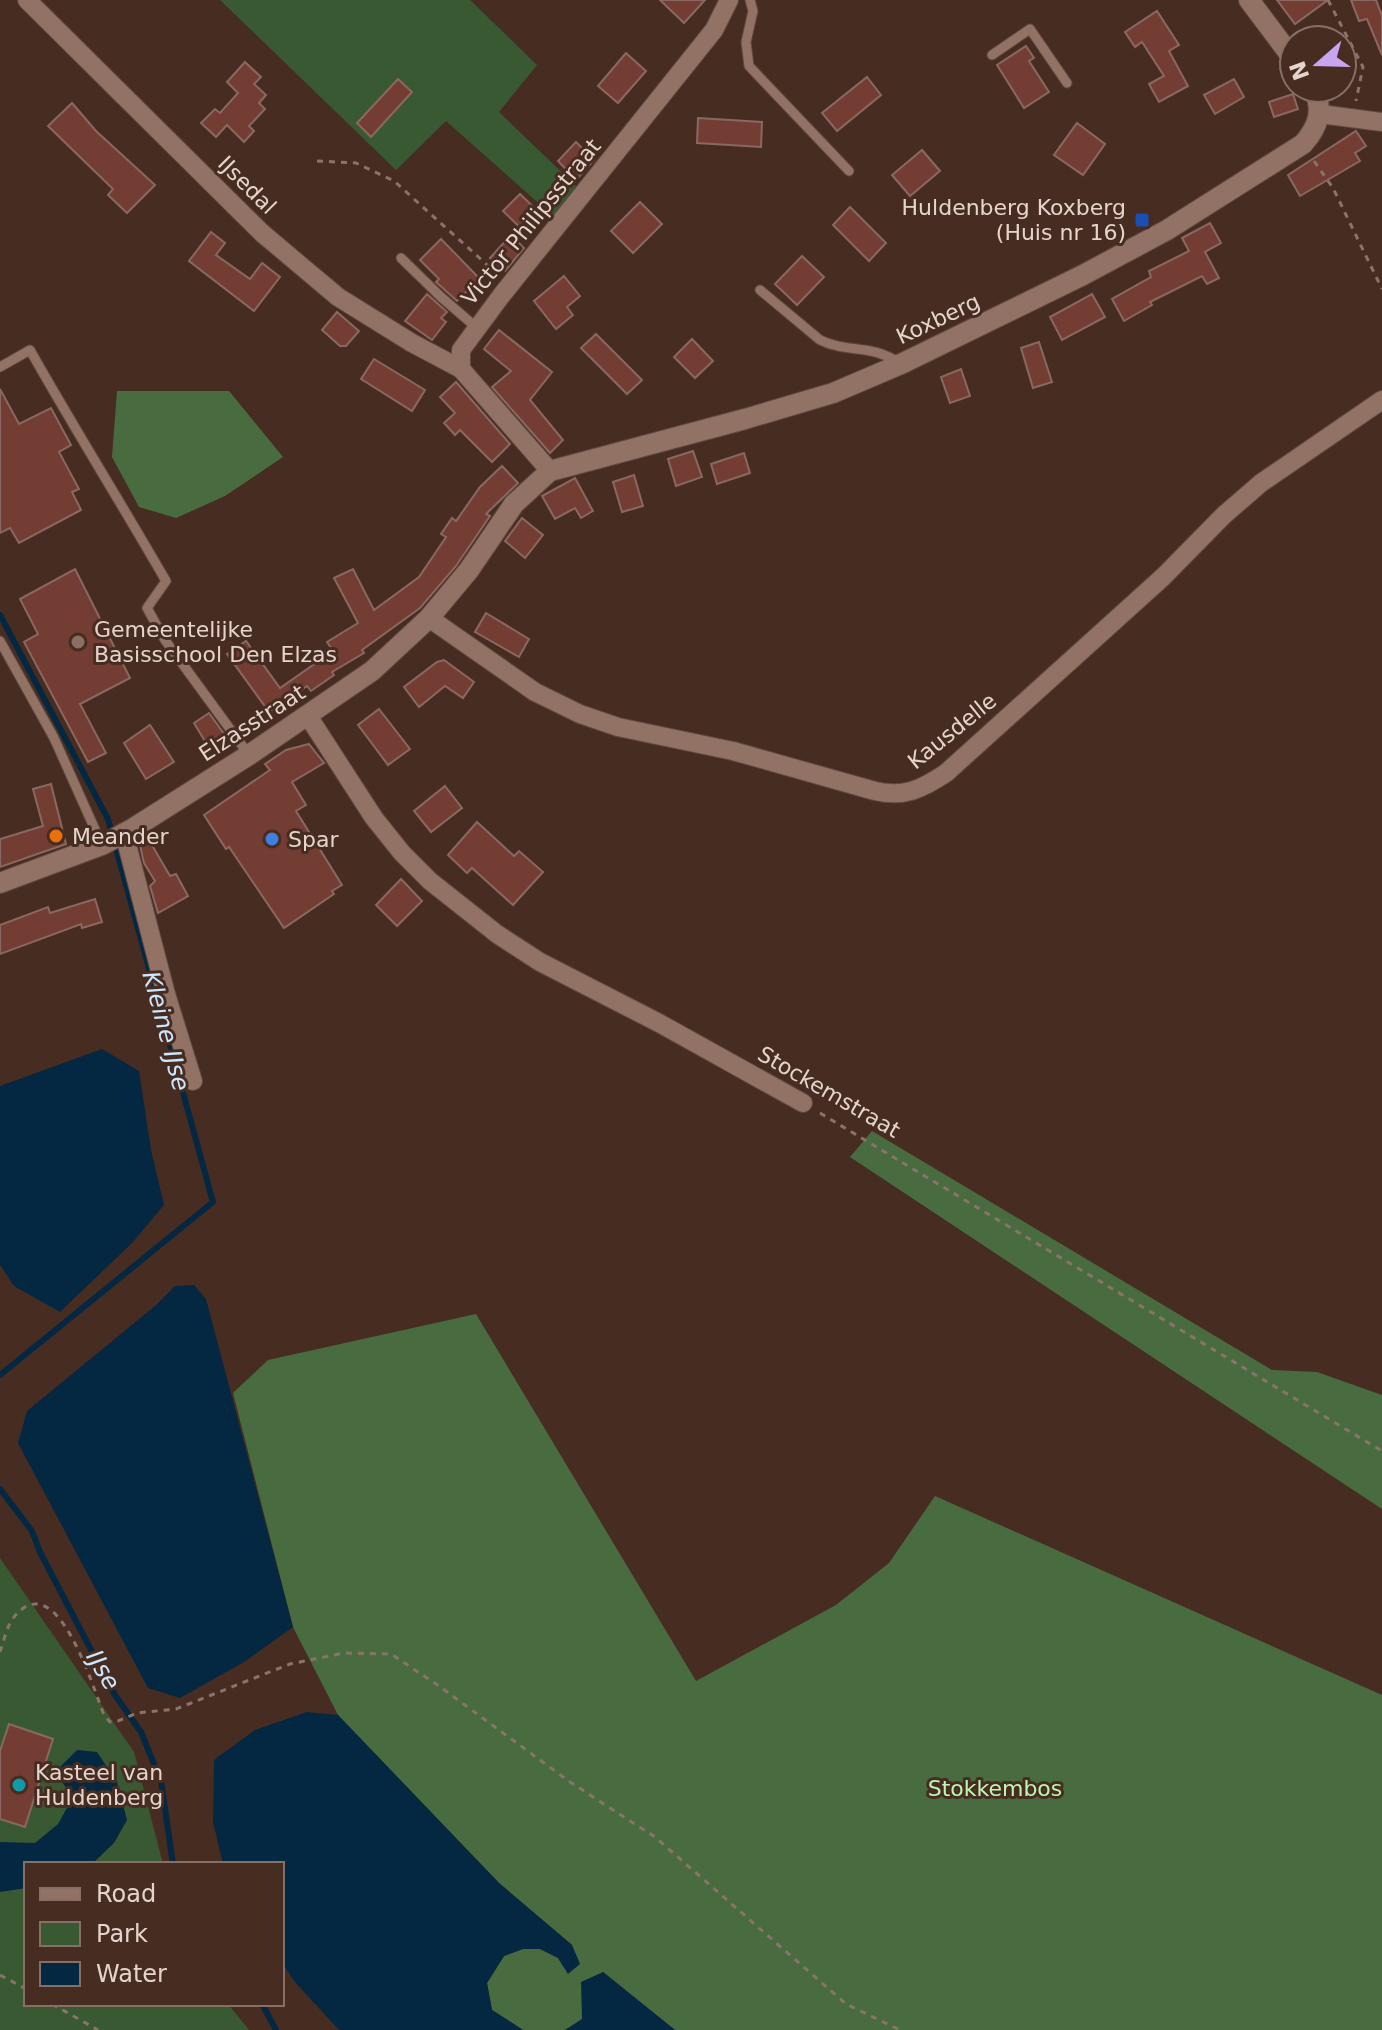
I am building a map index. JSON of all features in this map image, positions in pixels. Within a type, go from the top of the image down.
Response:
[{"type":"street","name":"IJsedal","points":[[27,0],[262,233],[338,297],[461,369]]},
{"type":"street","name":"Victor Philipsstraat","points":[[461,369],[461,350],[714,30],[729,0]]},
{"type":"street","points":[[1249,0],[1278,39]]},
{"type":"street","points":[[1320,104],[1320,114],[1382,122]]},
{"type":"street","name":"Koxberg","points":[[514,504],[550,471],[818,397],[901,364],[1167,230],[1303,144],[1313,132],[1320,114]]},
{"type":"street","points":[[461,369],[550,471]]},
{"type":"street","name":"Kausdelle","points":[[429,618],[535,692],[580,714],[618,727],[733,751],[875,791],[893,795],[914,792],[946,773],[1163,577],[1224,515],[1261,483],[1382,400]]},
{"type":"street","name":"Elzasstraat","points":[[0,883],[114,839],[249,755],[372,671],[429,618],[469,570],[514,504]]},
{"type":"street","name":"Stockemstraat","points":[[308,716],[374,818],[402,853],[430,881],[497,934],[540,962],[659,1023],[803,1103]]},
{"type":"street","points":[[114,839],[193,1081]]},
{"type":"lane","points":[[750,0],[753,11],[746,42],[749,66],[849,171]]},
{"type":"lane","points":[[992,55],[1030,29],[1067,83]]},
{"type":"lane","points":[[401,258],[477,328]]},
{"type":"lane","points":[[760,290],[831,346],[872,349],[887,354],[901,364]]},
{"type":"lane","points":[[0,367],[30,350],[166,581],[147,608],[165,640],[249,755]]},
{"type":"lane","points":[[0,641],[114,839]]},
{"type":"path","points":[[1326,0],[1363,67],[1352,116]]},
{"type":"path","points":[[1303,144],[1333,188],[1382,289]]},
{"type":"path","points":[[317,161],[356,163],[394,181],[509,286]]},
{"type":"path","name":"Stockemstraat","points":[[803,1103],[1382,1451]]},
{"type":"path","points":[[0,1652],[13,1618],[28,1605],[38,1602],[45,1604],[64,1625],[104,1715],[110,1722],[137,1713],[176,1709],[290,1664],[344,1653],[391,1654],[570,1782],[655,1837],[846,2004],[900,2030]]},
{"type":"path","points":[[0,1975],[24,1988]]},
{"type":"path","points":[[56,2006],[98,2030]]},
{"type":"green space","points":[[220,0],[470,0],[537,65],[499,112],[576,186],[553,216],[446,121],[396,170]]},
{"type":"green space","points":[[117,391],[229,391],[283,457],[225,496],[176,518],[139,507],[112,457]]},
{"type":"green space","points":[[872,1131],[1272,1370],[1317,1372],[1382,1395],[1382,1509],[850,1157]]},
{"type":"green space","name":"Stokkembos","points":[[476,1314],[696,1681],[836,1605],[889,1563],[935,1496],[1382,1695],[1382,2030],[675,2030],[603,1972],[582,2020],[565,2030],[523,2030],[492,2010],[487,1983],[504,1956],[523,1949],[540,1949],[558,1958],[568,1973],[572,1945],[499,1883],[338,1715],[293,1627],[233,1393],[268,1360]]},
{"type":"green space","points":[[0,1558],[134,1752],[162,1862],[24,1862],[24,2006],[230,2006],[249,2030],[0,2030]]},
{"type":"water","points":[[102,1049],[139,1071],[151,1150],[164,1205],[132,1243],[60,1312],[14,1286],[0,1265],[0,1086]]},
{"type":"water","points":[[194,1285],[206,1299],[293,1627],[244,1662],[180,1698],[148,1688],[18,1443],[27,1411],[175,1286]]},
{"type":"water","points":[[307,1712],[338,1715],[499,1883],[572,1945],[580,1964],[568,1974],[558,1958],[540,1949],[523,1949],[504,1956],[487,1983],[492,2010],[523,2030],[339,2030],[295,1982],[284,1966],[284,1862],[223,1862],[213,1822],[214,1760],[255,1730]]},
{"type":"water","points":[[77,1750],[97,1752],[117,1782],[127,1820],[114,1843],[94,1862],[24,1862],[24,1888],[0,1892],[0,1842],[35,1843],[58,1824],[73,1797],[59,1778],[61,1766]]},
{"type":"water","points":[[603,1972],[675,2030],[565,2030],[582,2019],[581,1982]]},
{"type":"building","points":[[660,0],[705,0],[684,23]]},
{"type":"building","points":[[1277,0],[1328,0],[1295,24]]},
{"type":"building","points":[[1351,0],[1376,0],[1382,16],[1382,55],[1367,19],[1359,21]]},
{"type":"building","points":[[1157,11],[1179,45],[1169,51],[1188,86],[1159,102],[1149,84],[1164,76],[1142,42],[1135,47],[1125,32]]},
{"type":"building","points":[[1026,46],[1034,58],[1029,61],[1049,92],[1024,108],[997,65]]},
{"type":"building","points":[[626,53],[646,71],[618,103],[598,86]]},
{"type":"building","points":[[245,62],[261,77],[254,84],[266,95],[259,103],[265,109],[249,126],[254,131],[244,142],[227,125],[216,137],[201,123],[215,109],[220,113],[238,93],[227,82]]},
{"type":"building","points":[[867,77],[881,95],[837,131],[822,113]]},
{"type":"building","points":[[398,79],[412,92],[371,137],[357,123]]},
{"type":"building","points":[[1234,79],[1244,97],[1215,114],[1204,95]]},
{"type":"building","points":[[1278,99],[1278,104],[1296,104],[1298,109],[1274,117],[1269,102]]},
{"type":"building","points":[[72,103],[96,131],[155,185],[127,213],[108,195],[113,189],[48,126]]},
{"type":"building","points":[[698,118],[762,122],[761,147],[697,143]]},
{"type":"building","points":[[1077,123],[1105,144],[1083,175],[1054,155]]},
{"type":"building","points":[[1356,131],[1366,146],[1355,153],[1360,161],[1300,196],[1288,175]]},
{"type":"building","points":[[576,142],[594,160],[576,180],[558,161]]},
{"type":"building","points":[[922,150],[940,171],[910,196],[892,175]]},
{"type":"building","points":[[520,194],[545,218],[528,235],[503,211]]},
{"type":"building","points":[[640,202],[662,224],[633,253],[611,231]]},
{"type":"building","points":[[850,207],[886,243],[869,261],[833,225]]},
{"type":"building","points":[[1210,223],[1221,243],[1205,252],[1219,278],[1207,284],[1202,276],[1150,302],[1152,305],[1124,321],[1112,299],[1151,277],[1149,271],[1189,251],[1182,238]]},
{"type":"building","points":[[211,232],[225,243],[216,255],[250,279],[262,263],[280,277],[254,311],[189,261]]},
{"type":"building","points":[[511,235],[524,248],[505,271],[490,258]]},
{"type":"building","points":[[441,239],[480,279],[457,301],[436,282],[439,279],[420,260]]},
{"type":"building","points":[[802,256],[824,277],[797,305],[775,284]]},
{"type":"building","points":[[564,276],[580,296],[567,307],[573,315],[556,329],[534,301]]},
{"type":"building","points":[[427,294],[447,312],[441,318],[446,322],[432,340],[405,321]]},
{"type":"building","points":[[1092,294],[1105,317],[1062,340],[1050,317]]},
{"type":"building","points":[[337,312],[359,331],[346,346],[340,346],[322,330]]},
{"type":"building","points":[[499,330],[552,372],[530,400],[563,440],[550,453],[492,387],[511,371],[484,349]]},
{"type":"building","points":[[596,334],[642,380],[627,394],[581,348]]},
{"type":"building","points":[[692,339],[713,361],[695,378],[674,357]]},
{"type":"building","points":[[1039,342],[1052,382],[1033,388],[1021,348]]},
{"type":"building","points":[[374,359],[425,390],[412,411],[361,379]]},
{"type":"building","points":[[961,369],[970,396],[950,403],[941,377]]},
{"type":"building","points":[[456,382],[510,444],[492,462],[460,430],[455,435],[444,423],[455,413],[440,397]]},
{"type":"building","points":[[0,389],[19,424],[51,408],[71,445],[59,452],[79,489],[72,492],[81,510],[19,543],[10,528],[0,533]]},
{"type":"building","points":[[693,451],[702,477],[676,486],[668,459]]},
{"type":"building","points":[[744,453],[750,473],[717,484],[711,464]]},
{"type":"building","points":[[502,466],[518,483],[486,514],[490,516],[456,566],[420,608],[311,691],[307,686],[269,712],[227,654],[246,641],[280,688],[333,651],[327,642],[358,623],[334,578],[353,569],[374,610],[419,577],[446,537],[441,534],[452,518],[456,521],[480,487]]},
{"type":"building","points":[[634,475],[643,506],[622,512],[613,482]]},
{"type":"building","points":[[575,478],[593,511],[581,518],[575,508],[555,519],[542,496]]},
{"type":"building","points":[[522,518],[543,535],[525,558],[505,541]]},
{"type":"building","points":[[75,569],[130,678],[80,704],[106,753],[88,762],[24,642],[38,634],[20,599]]},
{"type":"building","points":[[486,613],[529,639],[519,657],[475,632]]},
{"type":"building","points":[[444,660],[474,682],[463,698],[445,686],[419,707],[404,687]]},
{"type":"building","points":[[379,709],[410,749],[388,765],[358,725]]},
{"type":"building","points":[[209,713],[227,738],[209,748],[194,723]]},
{"type":"building","points":[[150,725],[174,762],[146,779],[124,743]]},
{"type":"building","points":[[309,744],[324,763],[292,782],[306,805],[296,811],[342,885],[332,891],[334,894],[284,928],[204,815],[270,770],[265,764],[286,750]]},
{"type":"building","points":[[51,784],[66,844],[0,867],[0,839],[43,826],[33,789]]},
{"type":"building","points":[[445,786],[462,808],[431,832],[414,811]]},
{"type":"building","points":[[477,822],[514,856],[519,851],[543,872],[513,905],[472,868],[467,873],[448,855]]},
{"type":"building","points":[[149,840],[170,876],[176,874],[188,896],[158,913],[150,886],[155,881],[144,863],[140,845]]},
{"type":"building","points":[[401,879],[422,901],[397,926],[376,905]]},
{"type":"building","points":[[95,899],[102,922],[82,928],[81,924],[0,954],[0,925],[48,907],[50,913]]},
{"type":"building","name":"Kasteel van Huldenberg","points":[[9,1724],[53,1739],[25,1827],[0,1819],[0,1751]]},
{"type":"waterway","name":"Kleine IJse","points":[[0,615],[108,819],[213,1202],[0,1375]]},
{"type":"waterway","name":"IJse","points":[[0,1489],[32,1531],[115,1695],[141,1732],[161,1781],[173,1862]]},
{"type":"waterway","name":"IJse","points":[[263,2006],[276,2030]]},
{"type":"place","name":"Huldenberg Koxberg (Huis nr 16)","points":[[1142,220]]},
{"type":"place","name":"Gemeentelijke Basisschool Den Elzas","points":[[78,642]]},
{"type":"place","name":"Meander","points":[[56,836]]},
{"type":"place","name":"Spar","points":[[272,839]]},
{"type":"place","name":"Kasteel van Huldenberg","points":[[19,1785]]}]
